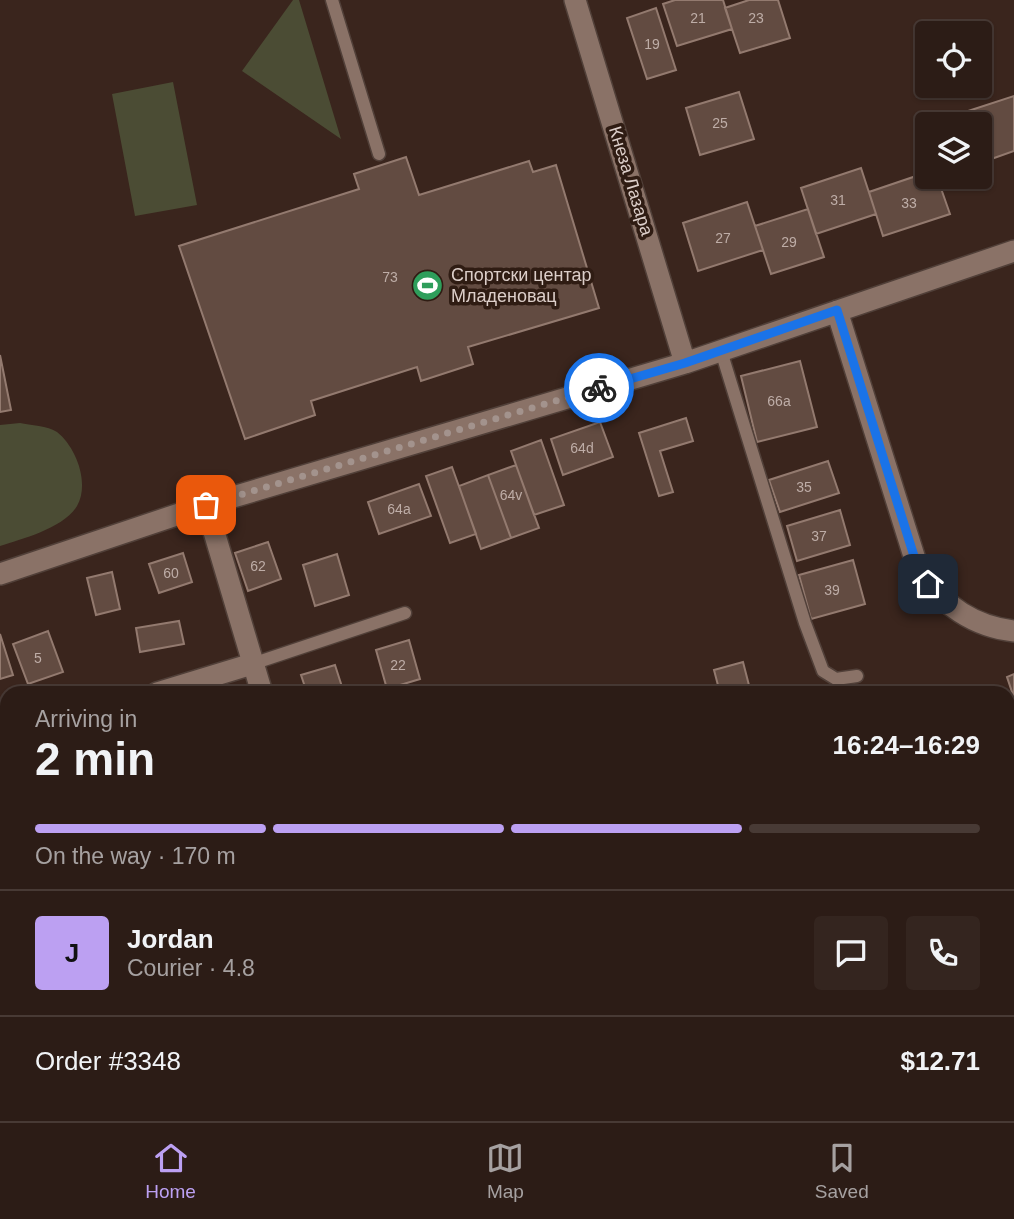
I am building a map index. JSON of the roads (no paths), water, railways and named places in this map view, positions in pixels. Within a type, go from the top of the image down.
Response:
[{"type":"street","name":"Кнеза Лазара","points":[[575,0],[685,363]]},
{"type":"street","points":[[0,574],[206,505],[685,363],[1014,251]]},
{"type":"street","points":[[837,310],[919,572],[939,596],[964,615],[992,627],[1014,631]]},
{"type":"street","points":[[206,505],[260,686]]},
{"type":"street","points":[[180,686],[252,664]]},
{"type":"lane","points":[[332,0],[379,154]]},
{"type":"lane","points":[[721,351],[805,623],[823,671],[836,679],[857,676]]},
{"type":"lane","points":[[252,664],[405,613]]},
{"type":"place","name":"Спортски центар Младеновац","points":[[428,285]]}]
